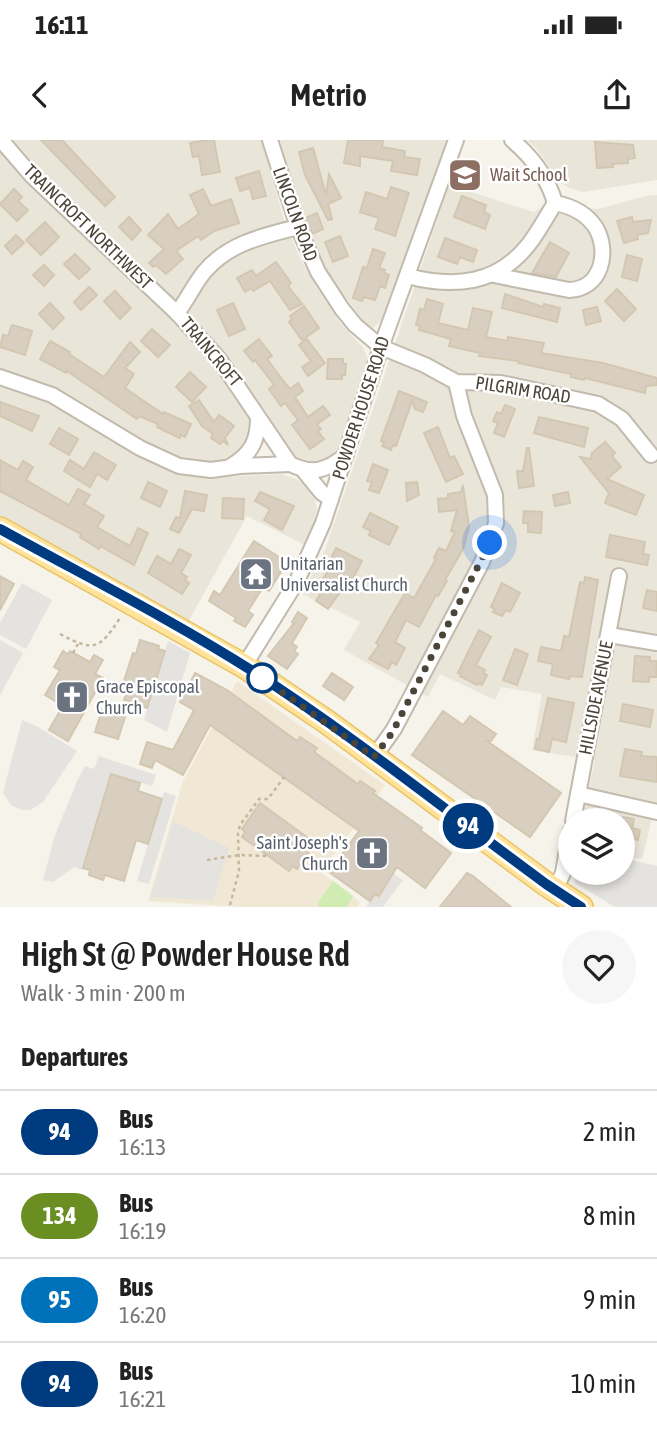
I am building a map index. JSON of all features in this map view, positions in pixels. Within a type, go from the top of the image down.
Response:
[{"type":"main road","points":[[0,529],[244,666],[304,705],[581,907]]},
{"type":"street","name":"TRAINCROFT NORTHWEST","points":[[1,140],[32,176],[177,313]]},
{"type":"street","name":"LINCOLN ROAD","points":[[270,140],[307,252],[328,290],[355,325],[381,348]]},
{"type":"street","name":"POWDER HOUSE ROAD","points":[[244,666],[305,566],[331,499],[381,348],[456,140]]},
{"type":"street","points":[[494,275],[528,245],[555,202],[551,188],[526,151],[512,140]]},
{"type":"street","points":[[407,276],[443,283],[462,283],[494,275],[578,290],[599,273],[603,258],[596,228],[578,210],[555,202]]},
{"type":"street","name":"TRAINCROFT","points":[[298,227],[258,237],[220,256],[200,278],[177,313],[219,359],[290,464],[304,471],[322,493],[331,499]]},
{"type":"street","name":"PILGRIM ROAD","points":[[381,348],[425,365],[456,382],[501,383],[598,404],[622,419],[651,455]]},
{"type":"street","name":"TRAINCROFT","points":[[0,377],[52,395],[167,462],[200,470],[290,464]]},
{"type":"street","points":[[374,757],[392,733],[482,562],[496,523],[495,495],[464,415],[456,382]]},
{"type":"street","points":[[229,467],[246,456],[254,445],[258,417]]},
{"type":"street","points":[[304,471],[326,468],[346,455]]},
{"type":"street","name":"HILLSIDE AVENUE","points":[[575,808],[619,576]]},
{"type":"street","points":[[609,635],[657,643]]},
{"type":"street","points":[[578,794],[657,811]]},
{"type":"street","points":[[555,890],[558,884]]},
{"type":"path","points":[[60,634],[90,647],[103,642],[130,601]]},
{"type":"path","points":[[73,653],[78,644]]},
{"type":"path","points":[[230,905],[239,871],[237,844],[240,825],[259,799],[268,799],[284,778]]},
{"type":"path","points":[[207,860],[239,855],[268,856]]},
{"type":"shaded area","points":[[0,140],[264,140],[282,214],[298,254],[341,324],[366,354],[369,368],[340,451],[328,459],[311,461],[297,458],[283,445],[262,406],[248,411],[248,439],[243,448],[225,458],[224,477],[282,474],[298,480],[311,488],[317,508],[314,522],[305,545],[247,516],[188,622],[0,518]]},
{"type":"shaded area","points":[[280,140],[447,140],[385,314],[373,328],[365,323],[326,272],[293,198]]},
{"type":"shaded area","points":[[527,140],[657,140],[657,180],[583,192],[569,188],[560,182],[536,148]]},
{"type":"shaded area","points":[[449,185],[534,212],[545,205],[598,209],[657,195],[657,819],[652,818],[642,859],[635,858],[635,808],[585,808],[595,760],[532,750],[542,694],[501,687],[495,700],[440,674],[428,697],[344,650],[360,622],[302,594],[325,550]]},
{"type":"shaded area","points":[[22,583],[52,600],[26,649],[0,635],[0,623]]},
{"type":"shaded area","points":[[0,640],[23,653],[0,695]]},
{"type":"shaded area","points":[[168,641],[190,653],[167,732],[144,720],[154,687],[157,688],[159,681],[156,679]]},
{"type":"shaded area","points":[[237,681],[385,785],[321,872],[360,902],[357,907],[241,907],[148,901],[183,781]]},
{"type":"shaded area","points":[[22,720],[77,751],[43,802],[30,810],[11,805],[3,793]]},
{"type":"shaded area","points":[[99,756],[156,775],[152,786],[111,774],[82,870],[74,867],[53,882],[43,880],[55,835],[78,779],[85,766],[94,769]]},
{"type":"shaded area","points":[[164,792],[176,796],[149,884],[137,881]]},
{"type":"shaded area","points":[[173,821],[229,848],[213,900],[151,897]]},
{"type":"shaded area","points":[[635,861],[657,866],[657,907],[615,907],[578,885],[635,885]]},
{"type":"shaded area","points":[[393,873],[403,880],[383,907],[366,907],[375,894],[380,896]]},
{"type":"green space","points":[[333,881],[353,896],[347,907],[320,907],[317,904]]},
{"type":"building","points":[[41,140],[62,140],[115,197],[105,206]]},
{"type":"building","points":[[214,140],[220,172],[202,175],[199,156],[193,157],[190,143]]},
{"type":"building","points":[[348,140],[383,140],[382,147],[405,151],[404,157],[420,159],[417,175],[391,171],[393,161],[360,156],[360,166],[344,163]]},
{"type":"building","points":[[595,142],[633,145],[635,158],[628,159],[628,163],[612,164],[613,167],[597,168]]},
{"type":"building","points":[[313,148],[326,195],[329,174],[341,198],[328,204],[332,219],[328,220],[305,175],[299,152]]},
{"type":"building","points":[[259,171],[266,196],[253,199],[250,188],[240,191],[236,178]]},
{"type":"building","points":[[391,187],[409,193],[395,236],[375,229],[379,218],[360,212],[366,192],[387,199]]},
{"type":"building","points":[[14,189],[22,197],[18,201],[28,210],[17,221],[0,204]]},
{"type":"building","points":[[203,189],[211,206],[231,199],[239,223],[214,231],[201,240],[198,236],[176,251],[183,259],[166,274],[156,265],[153,267],[149,263],[164,249],[148,235],[168,214],[178,229],[199,214],[190,195]]},
{"type":"building","points":[[462,196],[486,205],[484,212],[490,215],[485,229],[454,217]]},
{"type":"building","points":[[317,213],[323,229],[312,234],[305,218]]},
{"type":"building","points":[[129,217],[141,230],[132,240],[119,227]]},
{"type":"building","points":[[632,217],[633,222],[651,220],[648,233],[637,235],[638,239],[624,243],[617,221]]},
{"type":"building","points":[[45,222],[59,237],[41,255],[26,240]]},
{"type":"building","points":[[16,235],[24,243],[12,254],[5,246]]},
{"type":"building","points":[[340,236],[348,256],[333,262],[325,242]]},
{"type":"building","points":[[445,238],[477,250],[473,262],[460,257],[457,264],[438,257]]},
{"type":"building","points":[[550,242],[569,253],[556,277],[532,273]]},
{"type":"building","points":[[373,249],[385,253],[379,268],[389,275],[385,288],[380,286],[375,300],[364,297],[362,301],[353,298],[363,267],[367,268]]},
{"type":"building","points":[[75,254],[90,269],[79,279],[64,264]]},
{"type":"building","points":[[627,255],[642,259],[637,281],[622,277]]},
{"type":"building","points":[[276,262],[291,283],[288,286],[302,304],[290,310],[270,281],[253,291],[252,288],[245,292],[237,278],[252,270],[256,276]]},
{"type":"building","points":[[44,265],[54,275],[44,286],[33,275]]},
{"type":"building","points":[[89,287],[97,295],[81,310],[74,302]]},
{"type":"building","points":[[617,289],[636,309],[624,321],[605,301]]},
{"type":"building","points":[[115,291],[131,308],[120,319],[104,301]]},
{"type":"building","points":[[505,294],[543,307],[544,304],[560,308],[557,322],[502,308]]},
{"type":"building","points":[[427,299],[443,304],[438,323],[468,330],[473,308],[492,312],[486,337],[507,341],[508,337],[544,343],[541,353],[603,363],[657,378],[657,385],[646,386],[645,393],[571,377],[571,374],[518,361],[479,356],[480,353],[449,346],[451,339],[419,330],[420,326],[416,325],[420,309],[424,310]]},
{"type":"building","points":[[50,303],[64,318],[53,329],[39,314]]},
{"type":"building","points":[[233,303],[245,329],[229,336],[217,310]]},
{"type":"building","points":[[304,306],[319,328],[302,340],[289,322],[292,319],[290,316]]},
{"type":"building","points":[[597,307],[601,321],[586,325],[583,310]]},
{"type":"building","points":[[12,325],[32,331],[25,355],[0,347],[3,335],[8,336]]},
{"type":"building","points":[[152,329],[170,345],[158,357],[141,341]]},
{"type":"building","points":[[259,339],[272,356],[267,359],[290,389],[298,383],[303,391],[295,397],[308,417],[323,406],[330,415],[317,424],[324,439],[310,449],[292,425],[298,420],[285,403],[281,406],[269,389],[274,385],[255,360],[253,362],[244,351]]},
{"type":"building","points":[[307,339],[325,363],[308,376],[302,367],[311,361],[299,345]]},
{"type":"building","points":[[50,341],[104,377],[130,342],[140,352],[125,368],[134,374],[125,388],[163,414],[164,412],[191,424],[185,437],[181,435],[180,438],[139,416],[137,419],[67,371],[66,373],[40,359]]},
{"type":"building","points":[[328,359],[343,359],[343,364],[346,364],[342,379],[327,379]]},
{"type":"building","points":[[190,372],[206,387],[192,402],[176,387]]},
{"type":"building","points":[[399,391],[427,402],[423,412],[415,409],[412,401],[396,446],[393,445],[391,450],[382,446],[384,442],[381,441]]},
{"type":"building","points":[[199,400],[214,422],[219,415],[234,426],[225,438],[228,445],[223,441],[220,444],[211,438],[213,434],[202,426],[189,406]]},
{"type":"building","points":[[0,402],[39,416],[32,431],[0,416]]},
{"type":"building","points":[[505,405],[515,409],[504,437],[494,433],[498,423],[493,421],[497,412],[501,414]]},
{"type":"building","points":[[539,417],[588,428],[584,447],[534,433]]},
{"type":"building","points":[[438,427],[450,458],[454,456],[463,474],[446,482],[424,433]]},
{"type":"building","points":[[59,428],[78,439],[69,455],[50,444]]},
{"type":"building","points":[[605,442],[615,453],[612,456],[621,467],[607,479],[644,495],[636,515],[605,503],[609,493],[580,457],[591,459],[592,453]]},
{"type":"building","points":[[527,448],[534,486],[519,488],[517,471],[523,471]]},
{"type":"building","points":[[94,452],[116,465],[107,480],[97,474],[90,487],[64,471],[70,460],[84,469]]},
{"type":"building","points":[[0,460],[18,470],[23,461],[33,467],[26,480],[69,505],[78,489],[90,495],[84,504],[104,516],[97,527],[130,546],[138,528],[148,533],[134,565],[100,546],[99,549],[80,537],[81,534],[0,491]]},
{"type":"building","points":[[373,464],[388,470],[379,493],[369,490],[372,482],[367,481]]},
{"type":"building","points":[[148,482],[167,491],[160,507],[141,498]]},
{"type":"building","points":[[417,482],[419,495],[407,501],[406,483]]},
{"type":"building","points":[[463,485],[469,527],[463,549],[419,627],[406,620],[395,642],[405,648],[396,665],[392,662],[388,669],[369,659],[405,593],[414,598],[436,559],[434,558],[439,548],[446,551],[455,532],[451,531],[457,510],[439,512],[438,499],[461,492]]},
{"type":"building","points":[[185,491],[207,495],[204,511],[192,509],[179,533],[170,529],[176,517],[180,518]]},
{"type":"building","points":[[260,492],[294,506],[282,530],[264,520],[270,509],[255,501]]},
{"type":"building","points":[[568,492],[570,503],[555,506],[553,495]]},
{"type":"building","points":[[223,498],[244,499],[243,519],[222,518]]},
{"type":"building","points":[[524,511],[542,512],[541,533],[528,532],[528,523],[523,523]]},
{"type":"building","points":[[370,513],[398,527],[389,545],[369,535],[371,531],[363,527]]},
{"type":"building","points":[[610,535],[645,542],[643,554],[649,555],[647,565],[606,557]]},
{"type":"building","name":"Unitarian Universalist Church","points":[[254,541],[287,562],[269,591],[263,587],[248,611],[253,615],[245,627],[209,601],[214,591],[220,595]]},
{"type":"building","points":[[336,548],[362,561],[352,580],[350,578],[328,609],[316,601],[322,591],[317,588],[330,568],[327,567]]},
{"type":"building","points":[[179,549],[191,555],[181,573],[187,577],[185,580],[189,583],[182,594],[148,573],[157,556],[171,564]]},
{"type":"building","points":[[0,576],[14,584],[0,610]]},
{"type":"building","points":[[585,577],[598,580],[582,677],[570,676],[569,679],[551,675],[553,664],[538,661],[541,647],[561,651],[564,636],[569,637],[580,582],[584,583]]},
{"type":"building","points":[[502,583],[520,593],[510,612],[506,610],[502,616],[493,612],[495,609],[491,607]]},
{"type":"building","points":[[647,590],[657,592],[657,611],[643,608]]},
{"type":"building","points":[[298,612],[307,618],[292,643],[297,647],[294,651],[298,654],[287,669],[268,656],[294,623],[292,622]]},
{"type":"building","points":[[479,630],[491,637],[476,665],[485,670],[483,673],[487,675],[482,685],[477,685],[458,673]]},
{"type":"building","points":[[140,640],[159,646],[158,649],[165,651],[147,708],[124,700],[127,692],[121,690]]},
{"type":"building","points":[[515,649],[528,654],[517,685],[503,680]]},
{"type":"building","name":"Grace Episcopal Church","points":[[63,651],[68,654],[70,651],[90,662],[94,655],[103,660],[95,674],[103,678],[68,741],[49,730],[63,706],[45,695],[60,670],[54,667]]},
{"type":"building","points":[[635,656],[650,657],[650,661],[657,661],[656,677],[649,677],[649,682],[633,681]]},
{"type":"building","points":[[195,673],[227,690],[297,741],[300,737],[317,748],[314,752],[358,784],[360,781],[375,791],[373,793],[422,828],[420,830],[451,853],[425,888],[397,867],[379,896],[375,894],[370,901],[329,872],[359,831],[210,725],[183,775],[155,760],[152,768],[140,764],[147,742],[173,750],[194,710],[180,702]]},
{"type":"building","points":[[332,673],[353,687],[344,700],[323,686]]},
{"type":"building","points":[[548,698],[574,703],[566,742],[552,739],[549,752],[535,749]]},
{"type":"building","points":[[623,704],[653,710],[650,727],[620,721]]},
{"type":"building","points":[[102,710],[125,717],[118,739],[95,732]]},
{"type":"building","points":[[443,711],[463,725],[470,716],[496,734],[491,741],[487,741],[561,793],[530,837],[412,755]]},
{"type":"building","points":[[625,749],[642,752],[641,756],[657,757],[657,782],[620,776]]},
{"type":"building","points":[[111,774],[140,783],[138,791],[162,799],[148,844],[136,840],[124,881],[105,875],[103,880],[89,875],[90,870],[83,868]]},
{"type":"building","points":[[260,803],[315,843],[297,869],[293,866],[289,871],[242,837],[245,832],[242,829]]},
{"type":"building","points":[[635,829],[640,830],[638,840],[635,839]]},
{"type":"building","points":[[467,873],[473,876],[511,907],[440,907]]},
{"type":"bus line","name":"94","points":[[0,529],[254,672],[304,705],[581,907]]},
{"type":"place","name":"Wait School","points":[[465,175]]},
{"type":"place","name":"Unitarian Universalist Church","points":[[256,574]]},
{"type":"place","name":"Grace Episcopal Church","points":[[72,697]]},
{"type":"place","name":"Saint Joseph's Church","points":[[372,853]]},
{"type":"route","points":[[262,678],[304,705],[374,757],[392,733],[490,543]]}]
